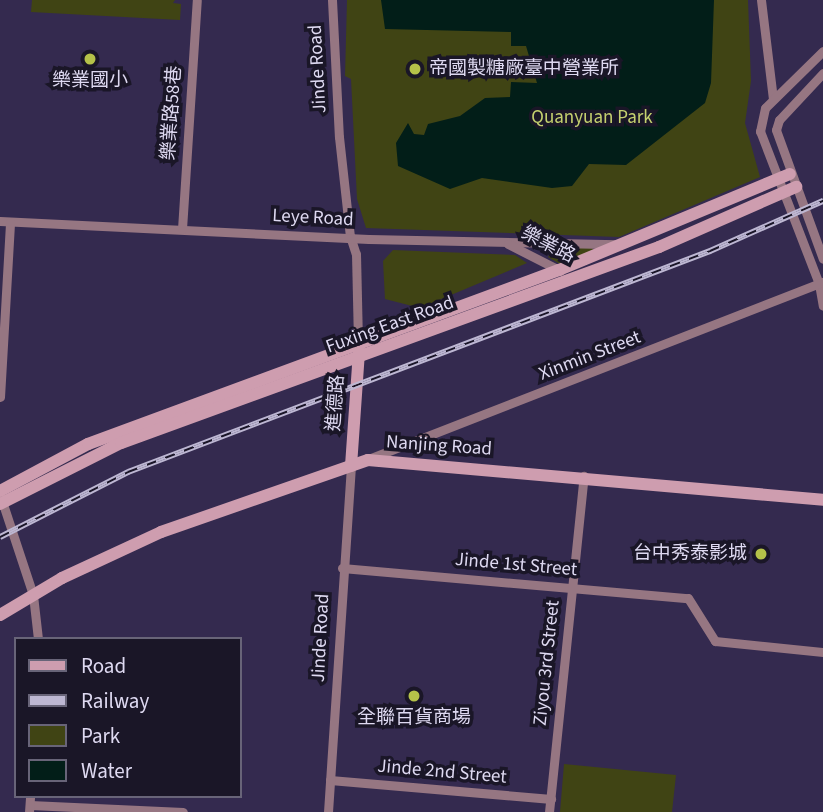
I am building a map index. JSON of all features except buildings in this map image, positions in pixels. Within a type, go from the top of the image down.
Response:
[{"type":"street","name":"樂業路58巷","points":[[182,229],[197,0]]},
{"type":"street","name":"Jinde Road","points":[[331,0],[350,236],[356,254],[358,343]]},
{"type":"street","points":[[761,0],[772,99]]},
{"type":"street","points":[[823,51],[772,99],[762,112],[760,131],[777,179],[821,283],[823,306]]},
{"type":"street","points":[[823,74],[777,125],[790,174],[823,259]]},
{"type":"street","name":"Fuxing East Road","points":[[1,495],[88,444],[559,270],[790,174]]},
{"type":"street","name":"Fuxing East Road","points":[[1,495],[121,443],[693,234],[796,187]]},
{"type":"street","name":"Leye Road","points":[[5,221],[506,243],[552,240],[625,244]]},
{"type":"street","points":[[0,397],[5,221]]},
{"type":"street","name":"樂業路","points":[[506,243],[574,278]]},
{"type":"street","name":"Xinmin Street","points":[[368,460],[821,283]]},
{"type":"street","name":"進德路","points":[[351,466],[358,343]]},
{"type":"street","name":"Nanjing Road","points":[[0,615],[33,595],[161,531],[368,460],[584,476],[823,500]]},
{"type":"street","name":"Jinde Road","points":[[328,812],[342,568],[351,466]]},
{"type":"street","name":"Ziyou 3rd Street","points":[[549,812],[584,476]]},
{"type":"street","points":[[1,495],[33,595],[38,637]]},
{"type":"street","name":"Jinde 1st Street","points":[[342,568],[688,597],[715,641],[823,652]]},
{"type":"street","name":"Jinde 2nd Street","points":[[330,779],[551,799]]},
{"type":"street","points":[[30,804],[183,812]]},
{"type":"green space","points":[[32,0],[175,0],[173,3],[181,4],[180,20],[31,12]]},
{"type":"green space","name":"Quanyuan Park","points":[[347,0],[748,0],[751,81],[745,123],[760,177],[619,237],[366,228],[357,199],[351,79],[345,76]]},
{"type":"green space","points":[[556,246],[591,247],[594,250],[560,264],[548,257]]},
{"type":"green space","points":[[393,250],[515,255],[527,263],[420,308],[385,299],[383,261]]},
{"type":"green space","points":[[564,764],[676,775],[672,812],[560,812]]},
{"type":"water","points":[[381,0],[714,0],[711,83],[705,103],[626,165],[589,164],[572,186],[552,188],[482,178],[450,189],[398,166],[396,143],[408,123],[414,134],[424,135],[428,124],[460,116],[485,98],[510,97],[511,82],[537,83],[526,46],[511,46],[511,32],[385,29]]},
{"type":"railway","points":[[0,537],[128,472],[710,251],[823,201]]},
{"type":"place","name":"樂業國小","points":[[90,59]]},
{"type":"place","name":"帝國製糖廠臺中營業所","points":[[415,69]]},
{"type":"place","name":"台中秀泰影城","points":[[761,554]]},
{"type":"place","name":"全聯百貨商場","points":[[414,696]]}]
